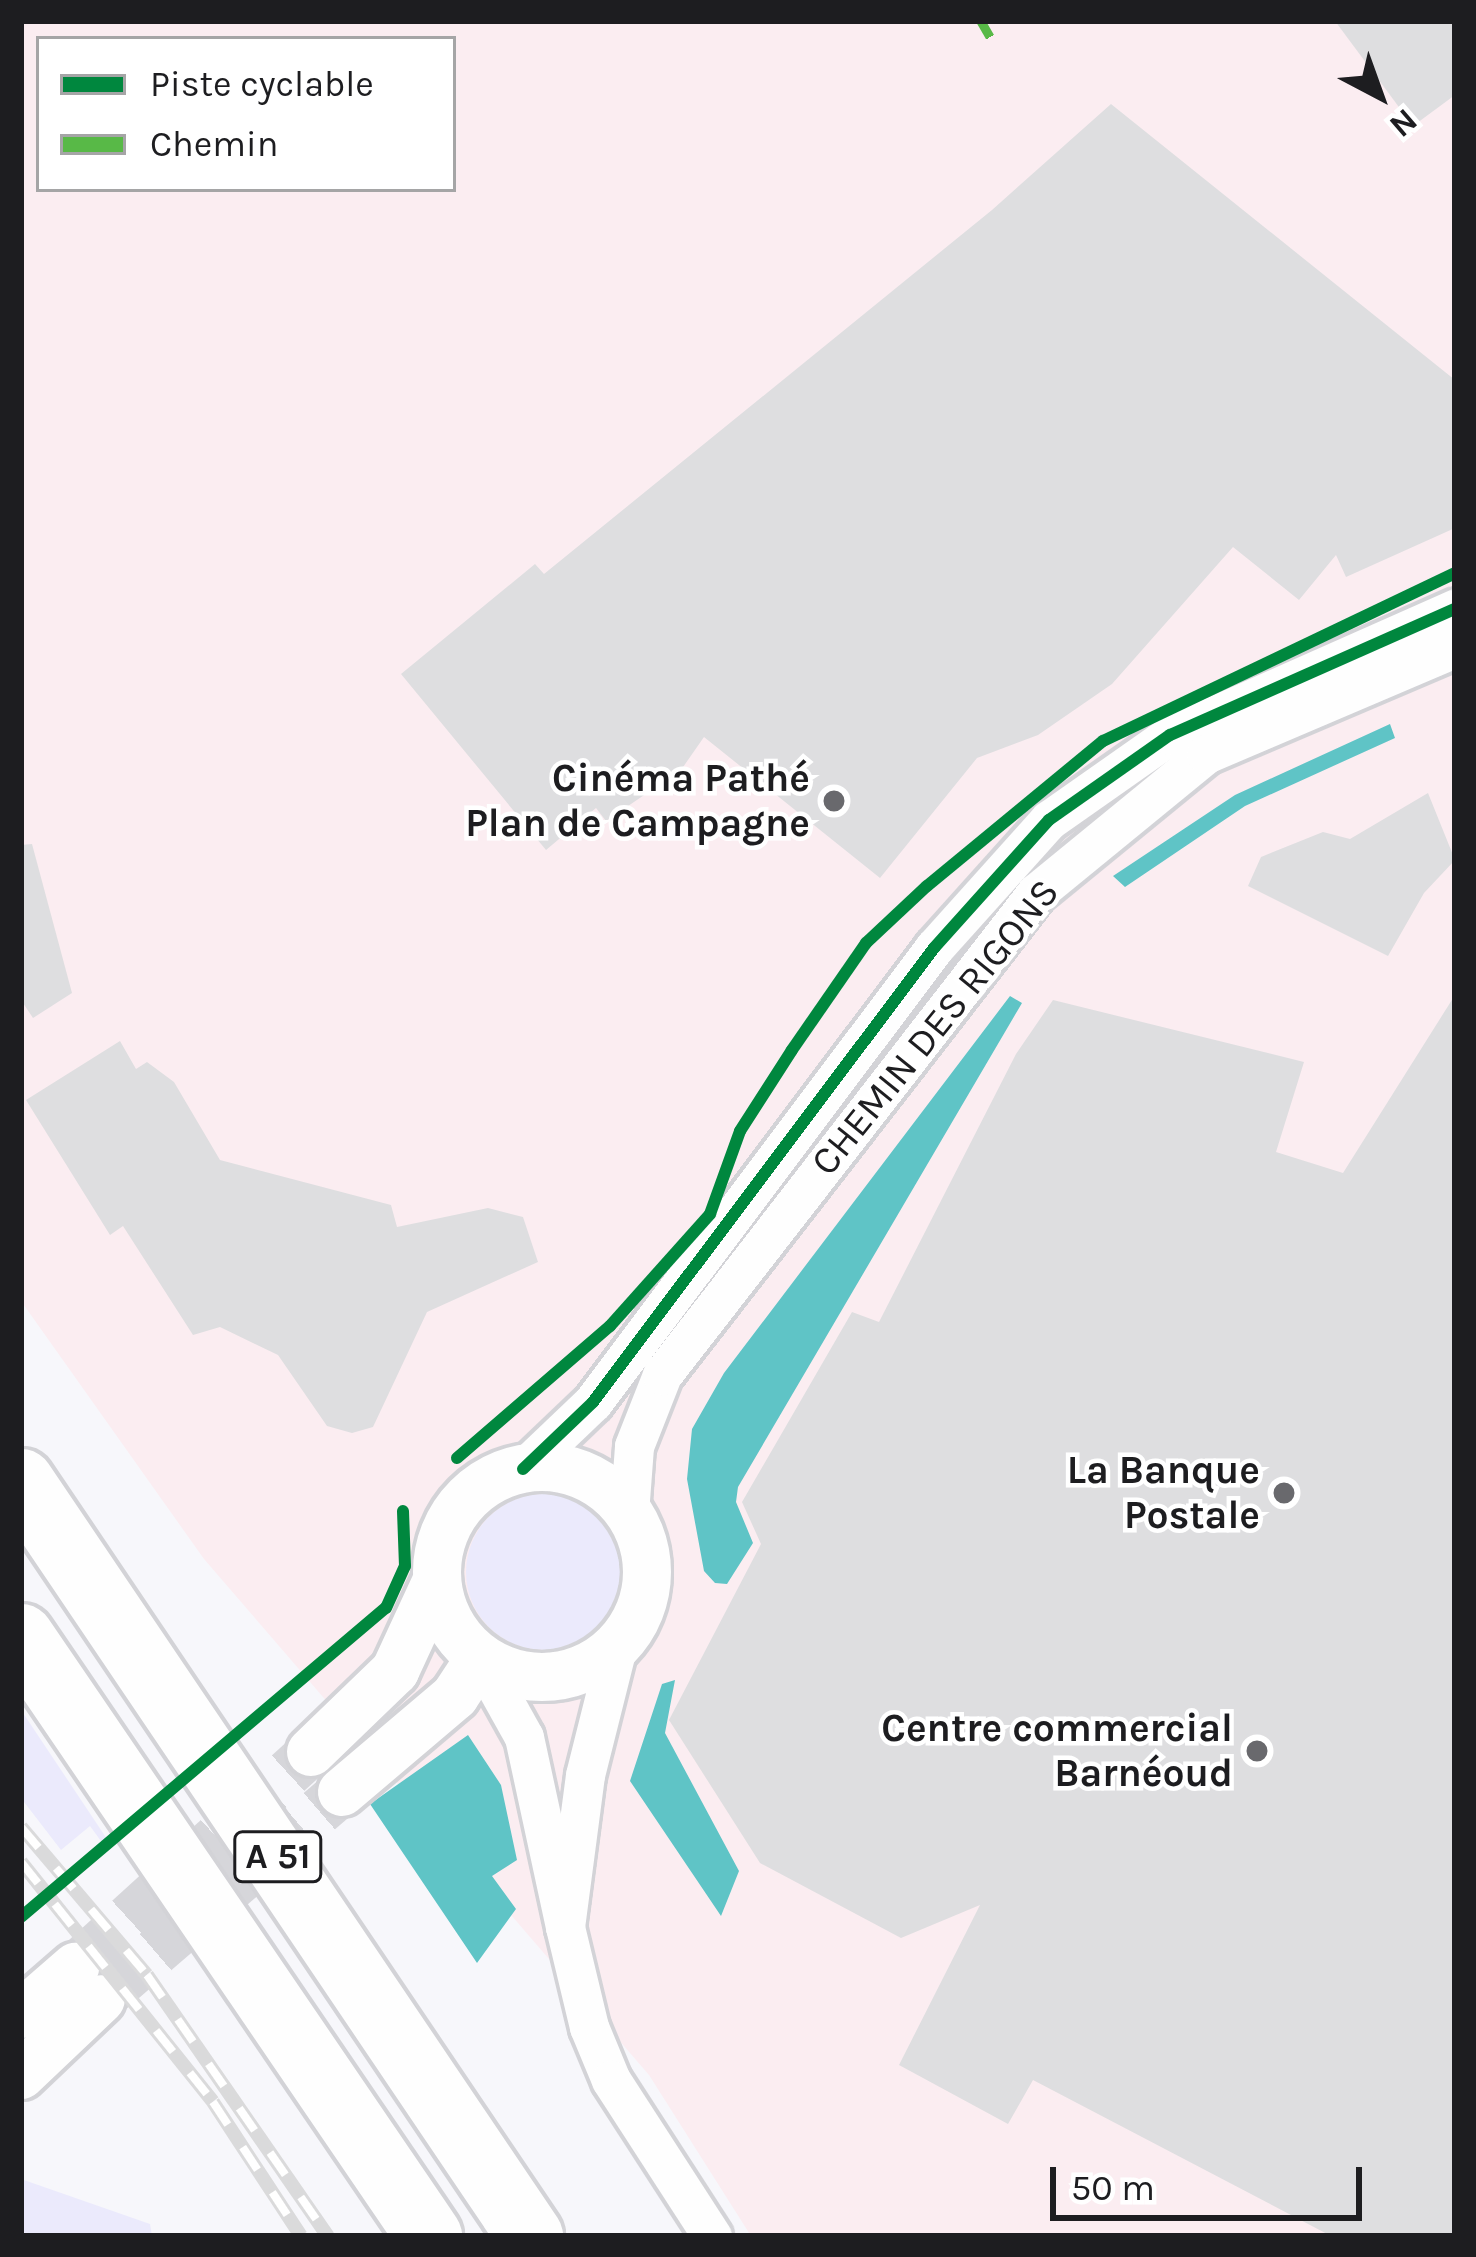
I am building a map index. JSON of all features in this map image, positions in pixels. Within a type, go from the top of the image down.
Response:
[{"type":"highway","name":"A 51","points":[[21,1482],[530,2236]]},
{"type":"highway","name":"A 51","points":[[21,1637],[428,2236]]},
{"type":"street","name":"CHEMIN DES RIGONS","points":[[524,1468],[593,1402],[934,948],[1049,820],[1170,735],[1455,609]]},
{"type":"street","name":"CHEMIN DES RIGONS","points":[[629,1513],[634,1446],[662,1376],[1036,893],[1206,754],[1455,648]]},
{"type":"street","points":[[311,1752],[395,1671],[436,1580],[452,1514],[494,1479],[524,1468],[583,1475],[629,1513],[641,1538],[646,1591],[618,1645],[585,1775],[565,1927]]},
{"type":"street","points":[[436,1580],[443,1611],[480,1658],[524,1737],[589,2027],[611,2080],[712,2236]]},
{"type":"street","points":[[480,1658],[537,1678],[566,1675],[618,1645]]},
{"type":"street","points":[[342,1792],[455,1696],[480,1658]]},
{"type":"street","points":[[21,2014],[88,1983],[21,2075]]},
{"type":"shaded area","points":[[21,21],[1455,21],[1455,2236],[751,2236],[649,2075],[204,1559],[21,1301]]},
{"type":"shaded area","points":[[544,1494],[574,1500],[599,1517],[616,1542],[622,1572],[616,1602],[599,1627],[574,1644],[544,1650],[514,1644],[489,1627],[472,1602],[466,1572],[472,1542],[489,1517],[514,1500]]},
{"type":"shaded area","points":[[21,1710],[111,1845],[106,1848],[90,1826],[61,1850],[21,1798]]},
{"type":"shaded area","points":[[21,2179],[150,2224],[152,2236],[21,2236]]},
{"type":"water","points":[[1390,724],[1395,738],[1245,806],[1125,887],[1113,876],[1235,795]]},
{"type":"water","points":[[1010,996],[1022,1003],[738,1487],[736,1502],[753,1543],[727,1584],[715,1583],[704,1571],[687,1479],[692,1429],[724,1373]]},
{"type":"water","points":[[675,1680],[665,1733],[739,1871],[721,1916],[630,1781],[662,1684]]},
{"type":"water","points":[[468,1735],[501,1785],[517,1860],[492,1876],[516,1909],[477,1963],[370,1804]]},
{"type":"building","points":[[1335,21],[1455,21],[1455,95],[1413,126]]},
{"type":"building","points":[[1111,104],[1455,380],[1455,528],[1346,577],[1336,555],[1299,600],[1233,547],[1112,684],[1038,735],[977,758],[880,878],[704,737],[681,770],[606,821],[596,808],[546,850],[401,674],[535,564],[544,574],[992,210]]},
{"type":"building","points":[[1428,793],[1455,860],[1424,893],[1388,956],[1248,886],[1261,857],[1323,832],[1350,839]]},
{"type":"building","points":[[32,844],[72,993],[33,1018],[21,1000],[21,845]]},
{"type":"building","points":[[1455,995],[1455,2236],[1331,2236],[1033,2080],[1008,2124],[899,2065],[980,1905],[901,1938],[760,1863],[669,1720],[761,1544],[742,1502],[852,1312],[879,1322],[1016,1054],[1053,1000],[1304,1062],[1276,1152],[1343,1173]]},
{"type":"building","points":[[120,1041],[136,1069],[147,1062],[174,1082],[220,1160],[391,1205],[397,1227],[488,1208],[523,1217],[538,1262],[427,1312],[373,1427],[352,1433],[327,1426],[278,1355],[220,1327],[193,1335],[123,1226],[110,1235],[26,1100]]},
{"type":"tunnel","points":[[75,1967],[311,1752]]},
{"type":"tunnel","points":[[101,1999],[342,1792]]},
{"type":"railway","points":[[21,1827],[147,1975],[328,2236]]},
{"type":"railway","points":[[21,1862],[213,2102],[301,2236]]},
{"type":"marked path","points":[[981,21],[992,40]]},
{"type":"cycle path","points":[[457,1458],[610,1326],[710,1214],[740,1131],[792,1050],[866,943],[927,886],[1103,741],[1455,573]]},
{"type":"cycle path","points":[[523,1469],[593,1402],[934,948],[1049,820],[1170,735],[1455,609]]},
{"type":"cycle path","points":[[21,1917],[386,1608],[405,1566],[403,1511]]},
{"type":"place","name":"Cinéma Pathé Plan de Campagne","points":[[834,801]]},
{"type":"place","name":"La Banque Postale","points":[[1284,1493]]},
{"type":"place","name":"Centre commercial Barnéoud","points":[[1257,1751]]}]
